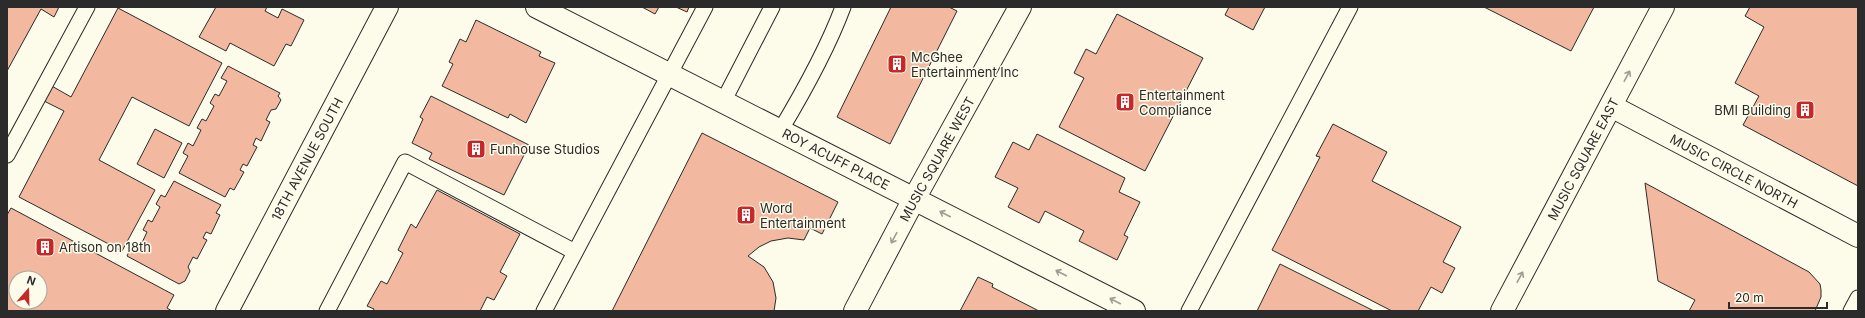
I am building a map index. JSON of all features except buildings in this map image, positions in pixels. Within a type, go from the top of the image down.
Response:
[{"type":"street","name":"18TH AVENUE SOUTH","points":[[227,311],[388,7]]},
{"type":"street","name":"ROY ACUFF PLACE","points":[[537,7],[1134,311]]},
{"type":"street","name":"MUSIC SQUARE WEST","points":[[855,311],[914,199],[1020,7]]},
{"type":"street","name":"MUSIC SQUARE EAST","points":[[1502,311],[1663,7]]},
{"type":"street","name":"MUSIC CIRCLE NORTH","points":[[1611,106],[1858,236]]},
{"type":"lane","points":[[7,155],[87,7]]},
{"type":"lane","points":[[544,311],[668,74],[705,7]]},
{"type":"lane","points":[[722,102],[772,7]]},
{"type":"lane","points":[[780,131],[797,103],[834,30],[843,7]]},
{"type":"lane","points":[[1189,311],[1350,7]]},
{"type":"lane","points":[[327,311],[405,162],[575,252]]},
{"type":"lane","points":[[1851,311],[1858,298]]},
{"type":"place","name":"McGhee Entertainment Inc","points":[[897,64]]},
{"type":"place","name":"Entertainment Compliance","points":[[1125,102]]},
{"type":"place","name":"BMI Building","points":[[1805,110]]},
{"type":"place","name":"Funhouse Studios","points":[[476,149]]},
{"type":"place","name":"Word Entertainment","points":[[746,215]]},
{"type":"place","name":"Artison on 18th","points":[[45,247]]}]
